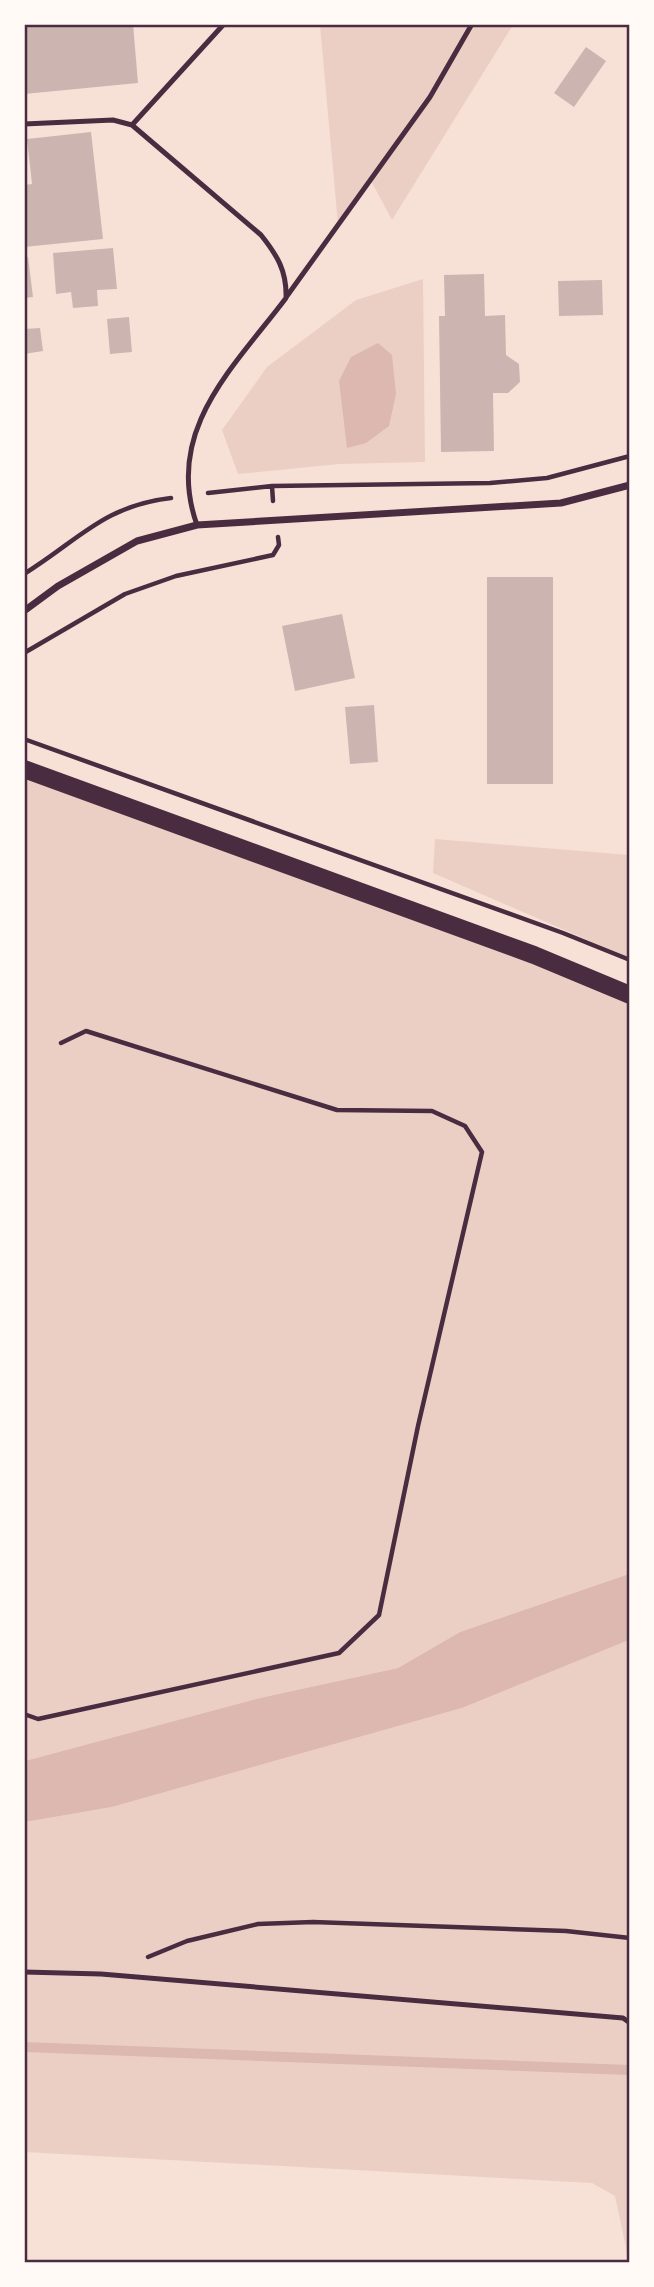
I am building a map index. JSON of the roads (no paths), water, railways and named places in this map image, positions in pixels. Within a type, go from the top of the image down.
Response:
[{"type":"main road","points":[[24,769],[534,955],[629,995]]},
{"type":"street","points":[[24,611],[58,586],[137,541],[197,525],[561,503],[629,485]]},
{"type":"lane","points":[[132,125],[224,24]]},
{"type":"lane","points":[[197,525],[193,513],[190,474],[194,431],[210,396],[286,298],[430,97],[472,24]]},
{"type":"lane","points":[[24,124],[113,120],[132,125],[261,235],[275,253],[284,272],[286,298]]},
{"type":"lane","points":[[24,1972],[101,1974],[623,2018],[629,2024]]},
{"type":"waterway","points":[[24,2047],[629,2070]]}]
